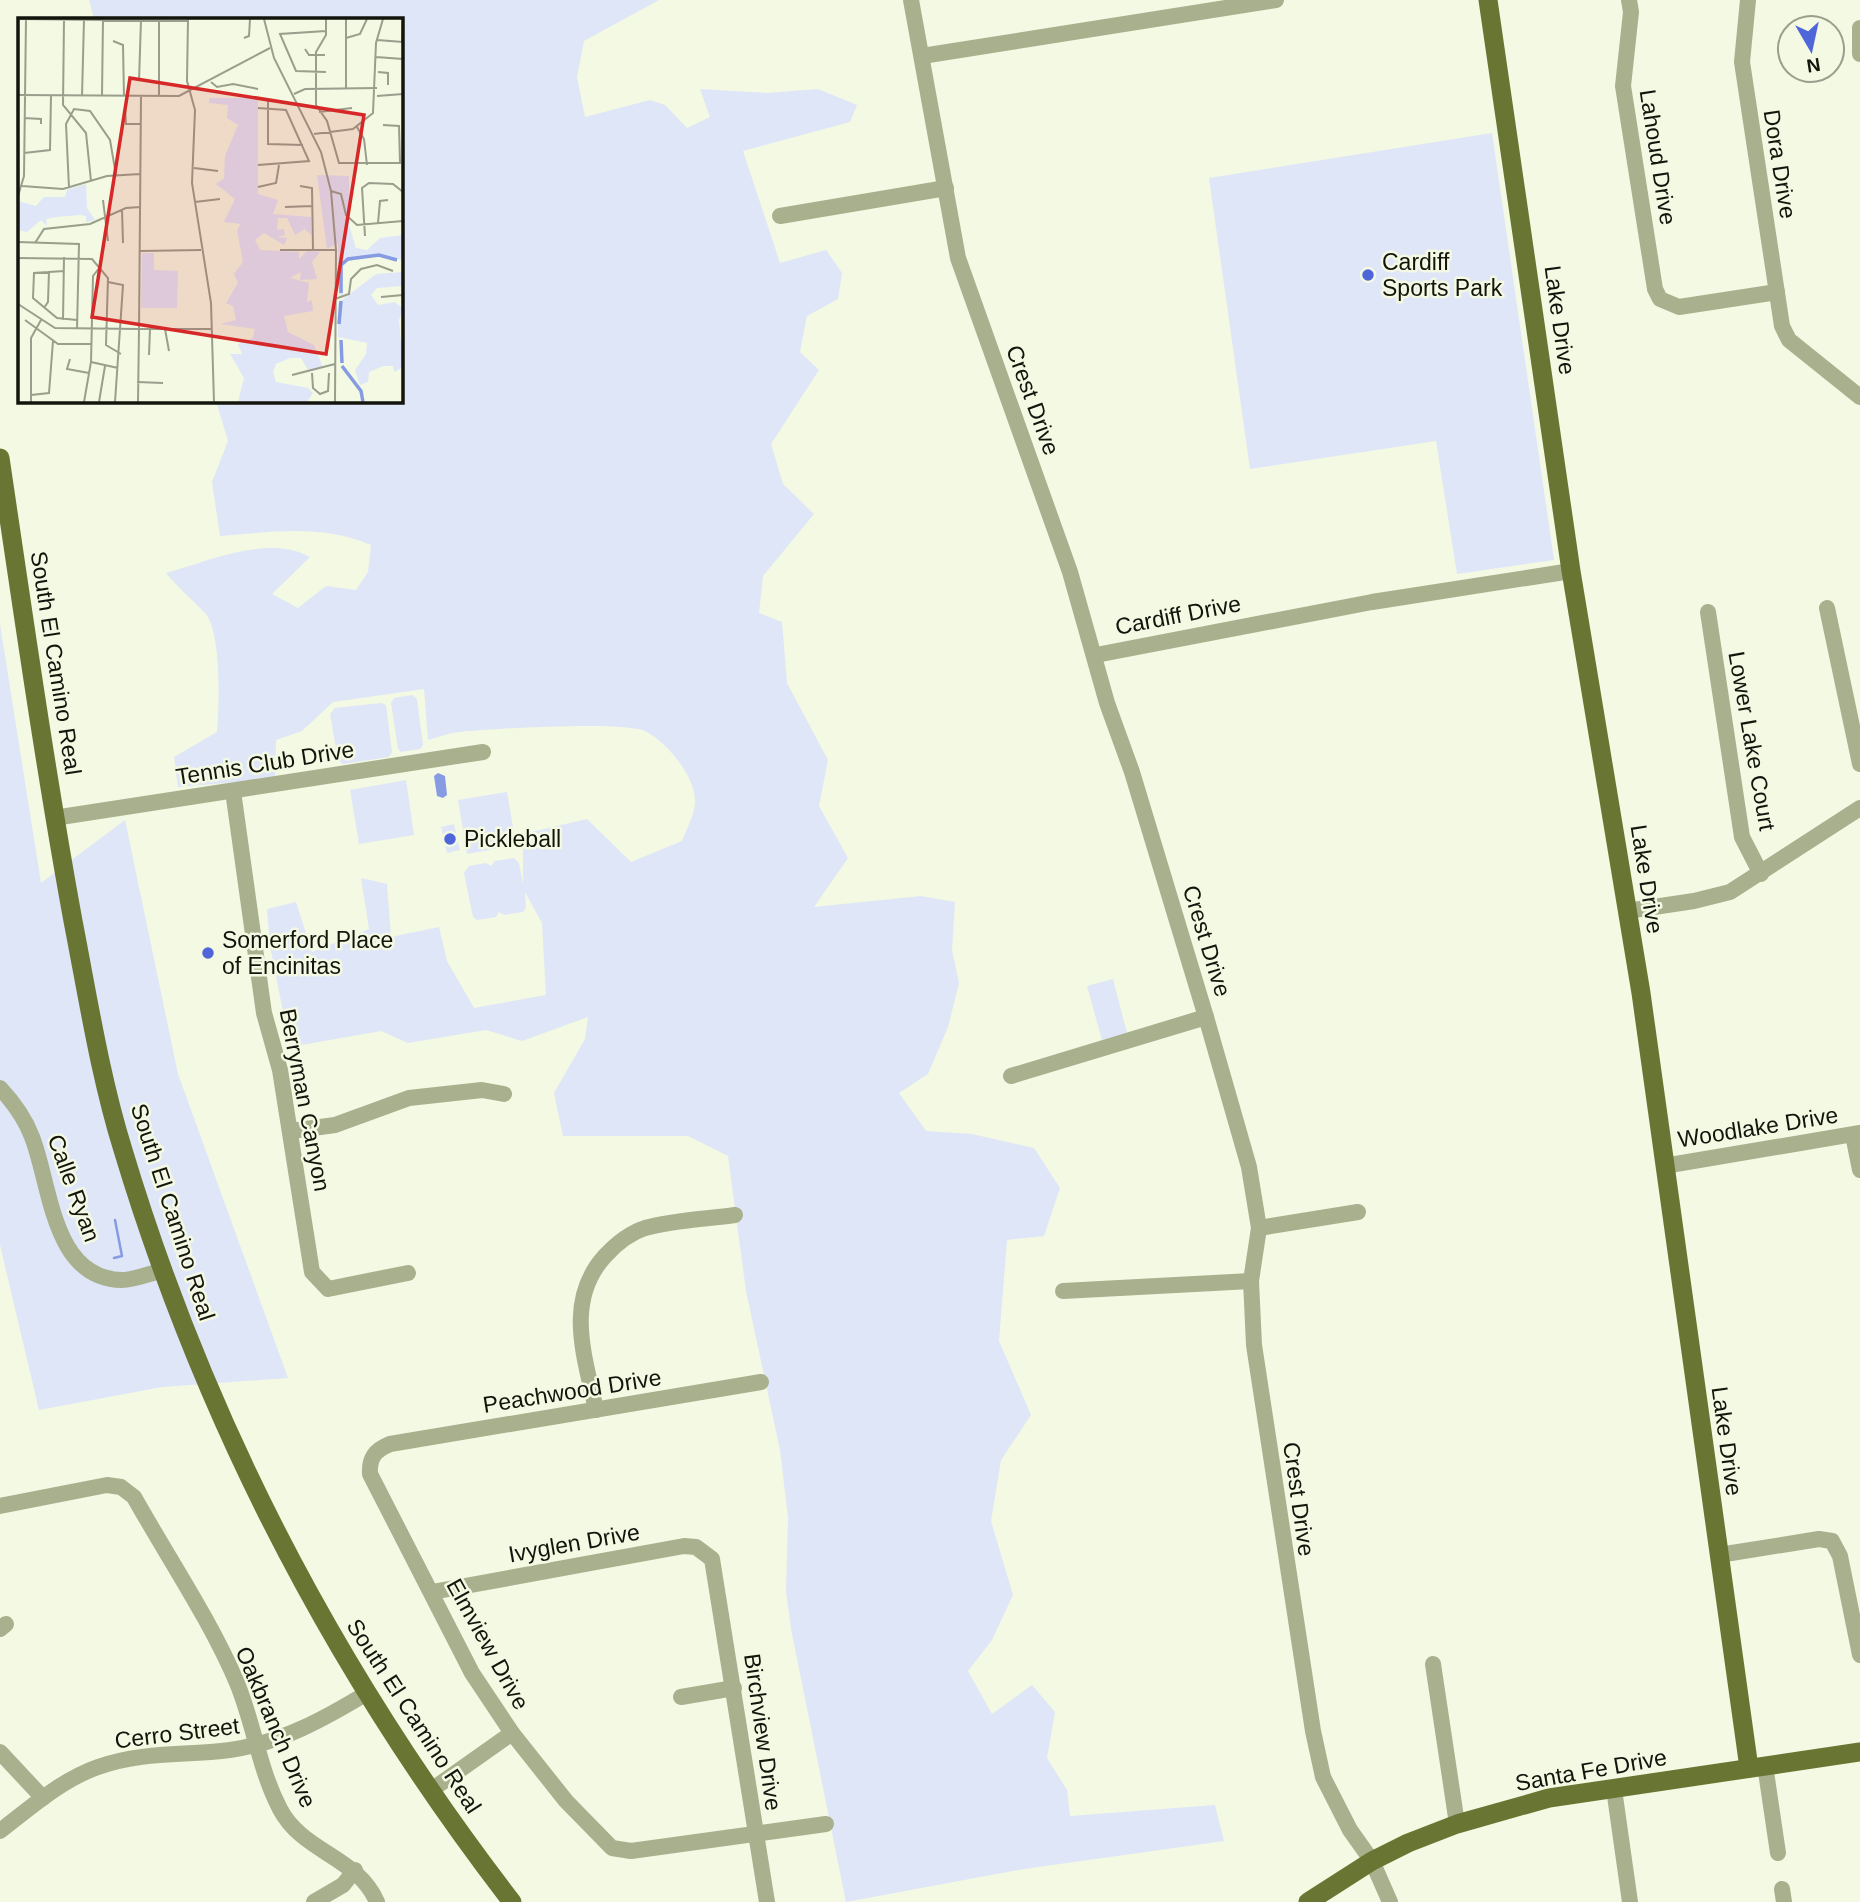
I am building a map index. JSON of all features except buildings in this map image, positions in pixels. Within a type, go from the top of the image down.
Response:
[{"type":"main road","name":"Lake Drive","points":[[1488,0],[1570,571],[1620,856],[1719,1555],[1757,1766]]},
{"type":"main road","name":"South El Camino Real","points":[[0,458],[54,818],[98,1049],[122,1149],[164,1270],[198,1362],[241,1464],[288,1561],[367,1693],[430,1791],[512,1902]]},
{"type":"main road","name":"Santa Fe Drive","points":[[1308,1902],[1372,1861],[1457,1824],[1549,1798],[1860,1752]]},
{"type":"street","name":"Crest Drive","points":[[912,0],[958,258],[1070,572],[1096,655],[1107,703],[1132,772],[1249,1167],[1259,1227],[1251,1280],[1254,1345],[1280,1531],[1322,1777],[1350,1830],[1372,1861],[1390,1902]]},
{"type":"street","points":[[922,56],[1276,0]]},
{"type":"street","name":"Lahoud Drive","points":[[1629,0],[1631,12],[1623,86],[1656,289],[1660,299],[1679,307],[1777,292]]},
{"type":"street","name":"Dora Drive","points":[[1748,0],[1742,62],[1782,326],[1789,340],[1860,396]]},
{"type":"street","points":[[1860,28],[1860,54]]},
{"type":"street","points":[[780,216],[946,188]]},
{"type":"street","name":"Cardiff Drive","points":[[1096,655],[1270,620],[1570,571]]},
{"type":"street","points":[[1827,608],[1860,764]]},
{"type":"street","name":"Lower Lake Court","points":[[1708,612],[1742,837],[1761,874]]},
{"type":"street","name":"Tennis Club Drive","points":[[54,818],[483,752]]},
{"type":"street","name":"Berryman Canyon","points":[[233,791],[264,1013],[280,1070],[312,1272],[328,1289],[408,1273]]},
{"type":"street","points":[[1627,911],[1730,892],[1860,808]]},
{"type":"street","points":[[1012,1076],[1206,1017]]},
{"type":"street","name":"Calle Ryan","points":[[0,1088],[14,1103],[32,1138],[61,1233],[74,1257],[94,1271],[124,1280],[164,1270]]},
{"type":"street","points":[[291,1131],[335,1125],[409,1098],[482,1090],[503,1094]]},
{"type":"street","points":[[1856,1134],[1860,1170]]},
{"type":"street","name":"Woodlake Drive","points":[[1664,1166],[1856,1134]]},
{"type":"street","points":[[1259,1227],[1358,1212]]},
{"type":"street","points":[[596,1409],[580,1334],[580,1306],[588,1279],[596,1266],[616,1245],[643,1229],[735,1215]]},
{"type":"street","points":[[1063,1291],[1251,1280]]},
{"type":"street","name":"Peachwood Drive","points":[[390,1444],[761,1382]]},
{"type":"street","name":"Elmview Drive","points":[[390,1444],[373,1454],[369,1463],[370,1474],[472,1673],[512,1733],[566,1801],[617,1850],[631,1851],[755,1834]]},
{"type":"street","name":"Oakbranch Drive","points":[[0,1506],[107,1485],[121,1488],[134,1497],[230,1668],[255,1746],[281,1811],[300,1836],[355,1870],[370,1885],[377,1902]]},
{"type":"street","points":[[1719,1555],[1819,1539],[1832,1541],[1840,1556],[1860,1655]]},
{"type":"street","name":"Ivyglen Drive","points":[[432,1592],[684,1546],[695,1547],[712,1559],[715,1568]]},
{"type":"street","name":"Birchview Drive","points":[[715,1568],[767,1902]]},
{"type":"street","points":[[1433,1664],[1457,1824]]},
{"type":"street","points":[[681,1697],[734,1688]]},
{"type":"street","name":"Cerro Street","points":[[0,1831],[43,1798],[95,1768],[127,1758],[159,1753],[212,1752],[255,1746],[303,1728],[367,1693]]},
{"type":"street","points":[[430,1791],[512,1733]]},
{"type":"street","points":[[0,1752],[43,1798]]},
{"type":"street","points":[[1757,1766],[1778,1853]]},
{"type":"street","points":[[1614,1789],[1630,1902]]},
{"type":"street","points":[[755,1834],[827,1824]]},
{"type":"street","points":[[314,1902],[343,1885],[355,1870]]},
{"type":"shaded area","points":[[89,0],[659,0],[584,41],[577,77],[585,117],[650,100],[665,105],[687,128],[710,117],[700,89],[767,93],[818,89],[857,105],[850,122],[743,151],[780,263],[826,250],[842,273],[838,299],[807,316],[800,352],[819,370],[771,444],[783,484],[814,514],[763,576],[759,613],[782,622],[787,683],[828,760],[819,806],[848,858],[814,907],[921,896],[955,902],[952,950],[959,983],[948,1027],[928,1074],[899,1093],[926,1131],[972,1134],[1034,1148],[1060,1188],[1044,1236],[1007,1240],[999,1341],[1031,1415],[1001,1460],[991,1521],[1013,1595],[992,1640],[968,1671],[992,1714],[1032,1685],[1055,1712],[1047,1758],[1067,1790],[1070,1816],[1215,1805],[1224,1841],[1024,1869],[846,1902],[791,1629],[786,1591],[788,1518],[780,1450],[746,1291],[728,1156],[688,1136],[563,1136],[554,1093],[585,1039],[588,1017],[522,1041],[486,1030],[408,1043],[381,1031],[290,1047],[270,946],[267,909],[296,902],[312,952],[369,929],[361,878],[387,884],[391,937],[439,927],[447,961],[474,1008],[546,995],[542,923],[525,892],[526,908],[523,912],[504,915],[499,912],[496,917],[477,920],[473,917],[464,873],[469,866],[486,863],[491,866],[495,861],[514,858],[519,863],[523,884],[523,834],[587,819],[631,862],[682,841],[694,810],[694,790],[685,771],[671,752],[655,737],[635,728],[557,726],[498,729],[455,733],[428,740],[424,689],[333,702],[302,731],[276,740],[275,779],[178,787],[174,757],[217,732],[217,652],[205,613],[166,573],[238,552],[276,548],[294,551],[310,557],[272,594],[298,608],[326,586],[356,590],[368,572],[371,545],[353,538],[296,531],[220,536],[212,482],[228,441],[216,402],[402,402],[402,18],[94,18]]},
{"type":"shaded area","name":"Cardiff Sports Park","points":[[1492,133],[1554,560],[1457,574],[1436,441],[1250,469],[1209,178]]},
{"type":"shaded area","points":[[0,624],[41,883],[125,820],[178,1074],[288,1378],[162,1387],[39,1410],[0,1245]]},
{"type":"shaded area","points":[[412,695],[417,699],[423,745],[420,749],[401,752],[398,749],[391,703],[394,698]]},
{"type":"shaded area","points":[[381,703],[386,705],[392,752],[389,757],[343,764],[338,760],[330,714],[335,708]]},
{"type":"shaded area","points":[[406,780],[414,835],[359,844],[350,790]]},
{"type":"shaded area","points":[[507,792],[516,845],[467,854],[458,800]]},
{"type":"shaded area","name":"Pickleball","points":[[454,824],[460,850],[447,853],[441,827]]},
{"type":"shaded area","points":[[1113,979],[1127,1033],[1102,1040],[1087,986]]},
{"type":"water","points":[[438,773],[445,776],[447,795],[443,798],[437,796],[434,776]]},
{"type":"waterway","points":[[114,1258],[122,1256],[115,1220]]},
{"type":"place","name":"Cardiff Sports Park","points":[[1368,275]]},
{"type":"place","name":"Pickleball","points":[[450,839]]},
{"type":"place","name":"Somerford Place of Encinitas","points":[[208,953]]}]
